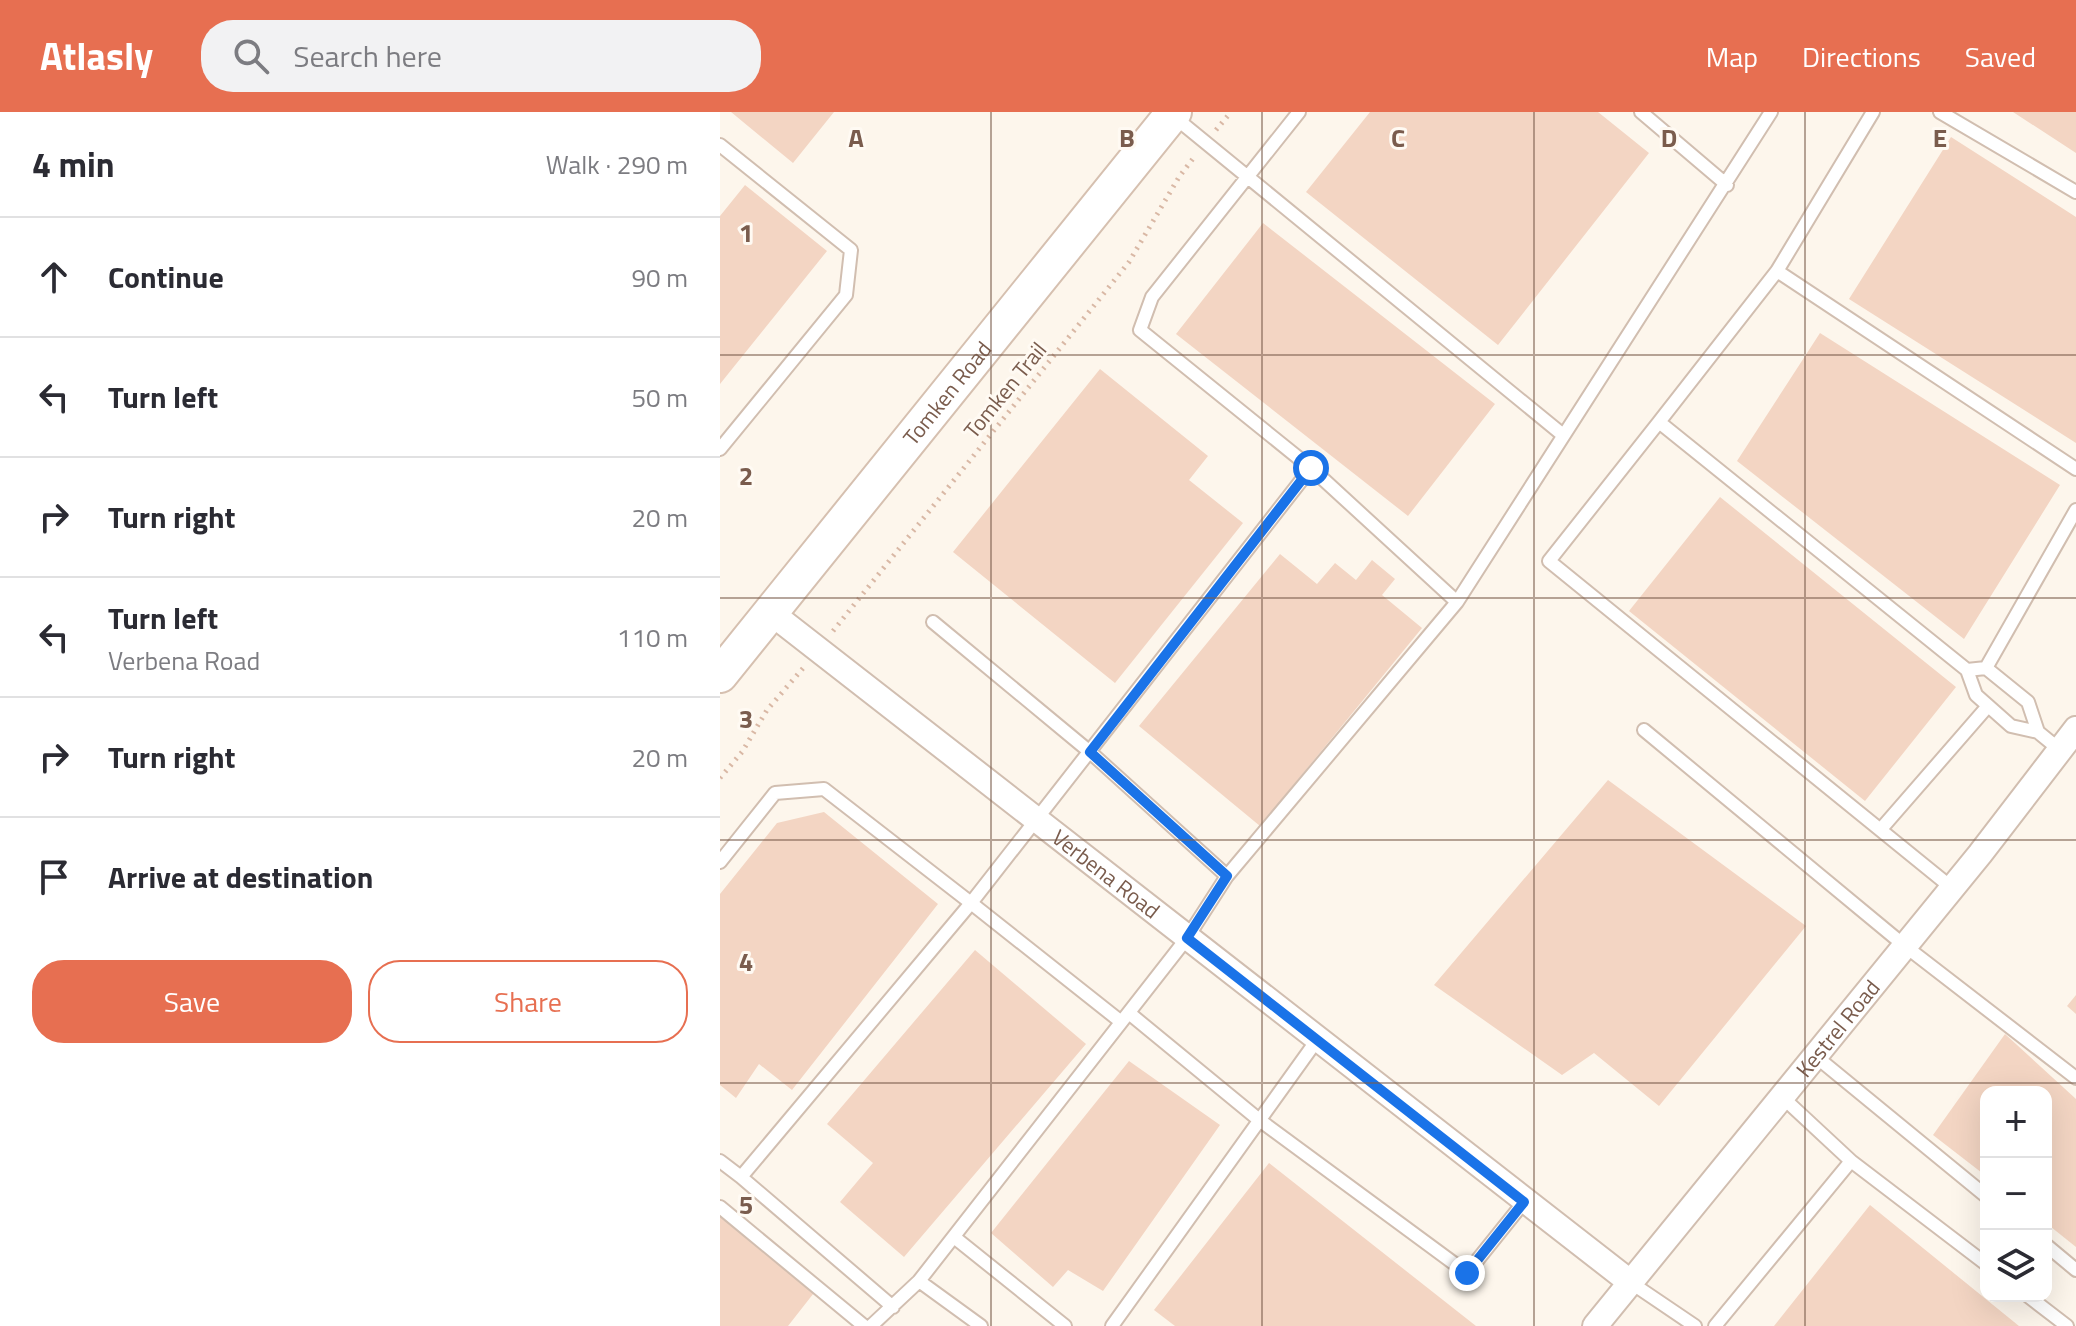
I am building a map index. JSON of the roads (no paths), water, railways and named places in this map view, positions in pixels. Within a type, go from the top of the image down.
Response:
[{"type":"main road","name":"Tomken Road","points":[[720,675],[1173,114]]},
{"type":"street","name":"Verbena Road","points":[[770,612],[1630,1282]]},
{"type":"street","name":"Kestrel Road","points":[[1595,1326],[1780,1095],[1952,888],[2076,729]]},
{"type":"lane","points":[[1299,112],[1152,297],[1140,330],[1311,468],[1457,602]]},
{"type":"lane","points":[[1641,112],[1727,185]]},
{"type":"lane","points":[[871,1326],[919,1281],[1187,938],[1227,876],[1457,602],[1771,112]]},
{"type":"lane","points":[[1873,112],[1777,271],[1549,561],[1952,888]]},
{"type":"lane","points":[[1940,112],[2076,192]]},
{"type":"lane","points":[[1173,114],[1563,435]]},
{"type":"lane","points":[[720,146],[851,250],[846,295],[720,449]]},
{"type":"lane","points":[[1777,271],[2076,469]]},
{"type":"lane","points":[[1659,422],[1967,670],[1976,695],[2011,726],[2038,732],[2060,750]]},
{"type":"lane","points":[[741,1177],[1037,821],[1311,468]]},
{"type":"lane","points":[[1986,668],[2076,510]]},
{"type":"lane","points":[[933,622],[1090,752],[1227,876]]},
{"type":"lane","points":[[1967,670],[1986,668],[2028,702],[2038,732]]},
{"type":"lane","points":[[1881,829],[1988,706]]},
{"type":"lane","points":[[1644,730],[1905,946],[2076,1078]]},
{"type":"lane","points":[[720,862],[775,793],[824,789],[971,903],[1467,1273],[1524,1202]]},
{"type":"lane","points":[[1112,1326],[1317,1040]]},
{"type":"lane","points":[[1814,1055],[1980,1191]]},
{"type":"lane","points":[[1780,1095],[1851,1161],[1980,1259]]},
{"type":"lane","points":[[720,1161],[893,1307]]},
{"type":"lane","points":[[1715,1326],[1851,1161]]},
{"type":"lane","points":[[720,1207],[864,1326]]},
{"type":"lane","points":[[954,1237],[1065,1326]]},
{"type":"lane","points":[[2052,1250],[2076,1270]]},
{"type":"lane","points":[[919,1281],[981,1326]]},
{"type":"lane","points":[[1630,1282],[1695,1326]]},
{"type":"lane","points":[[2036,1302],[2067,1326]]}]
